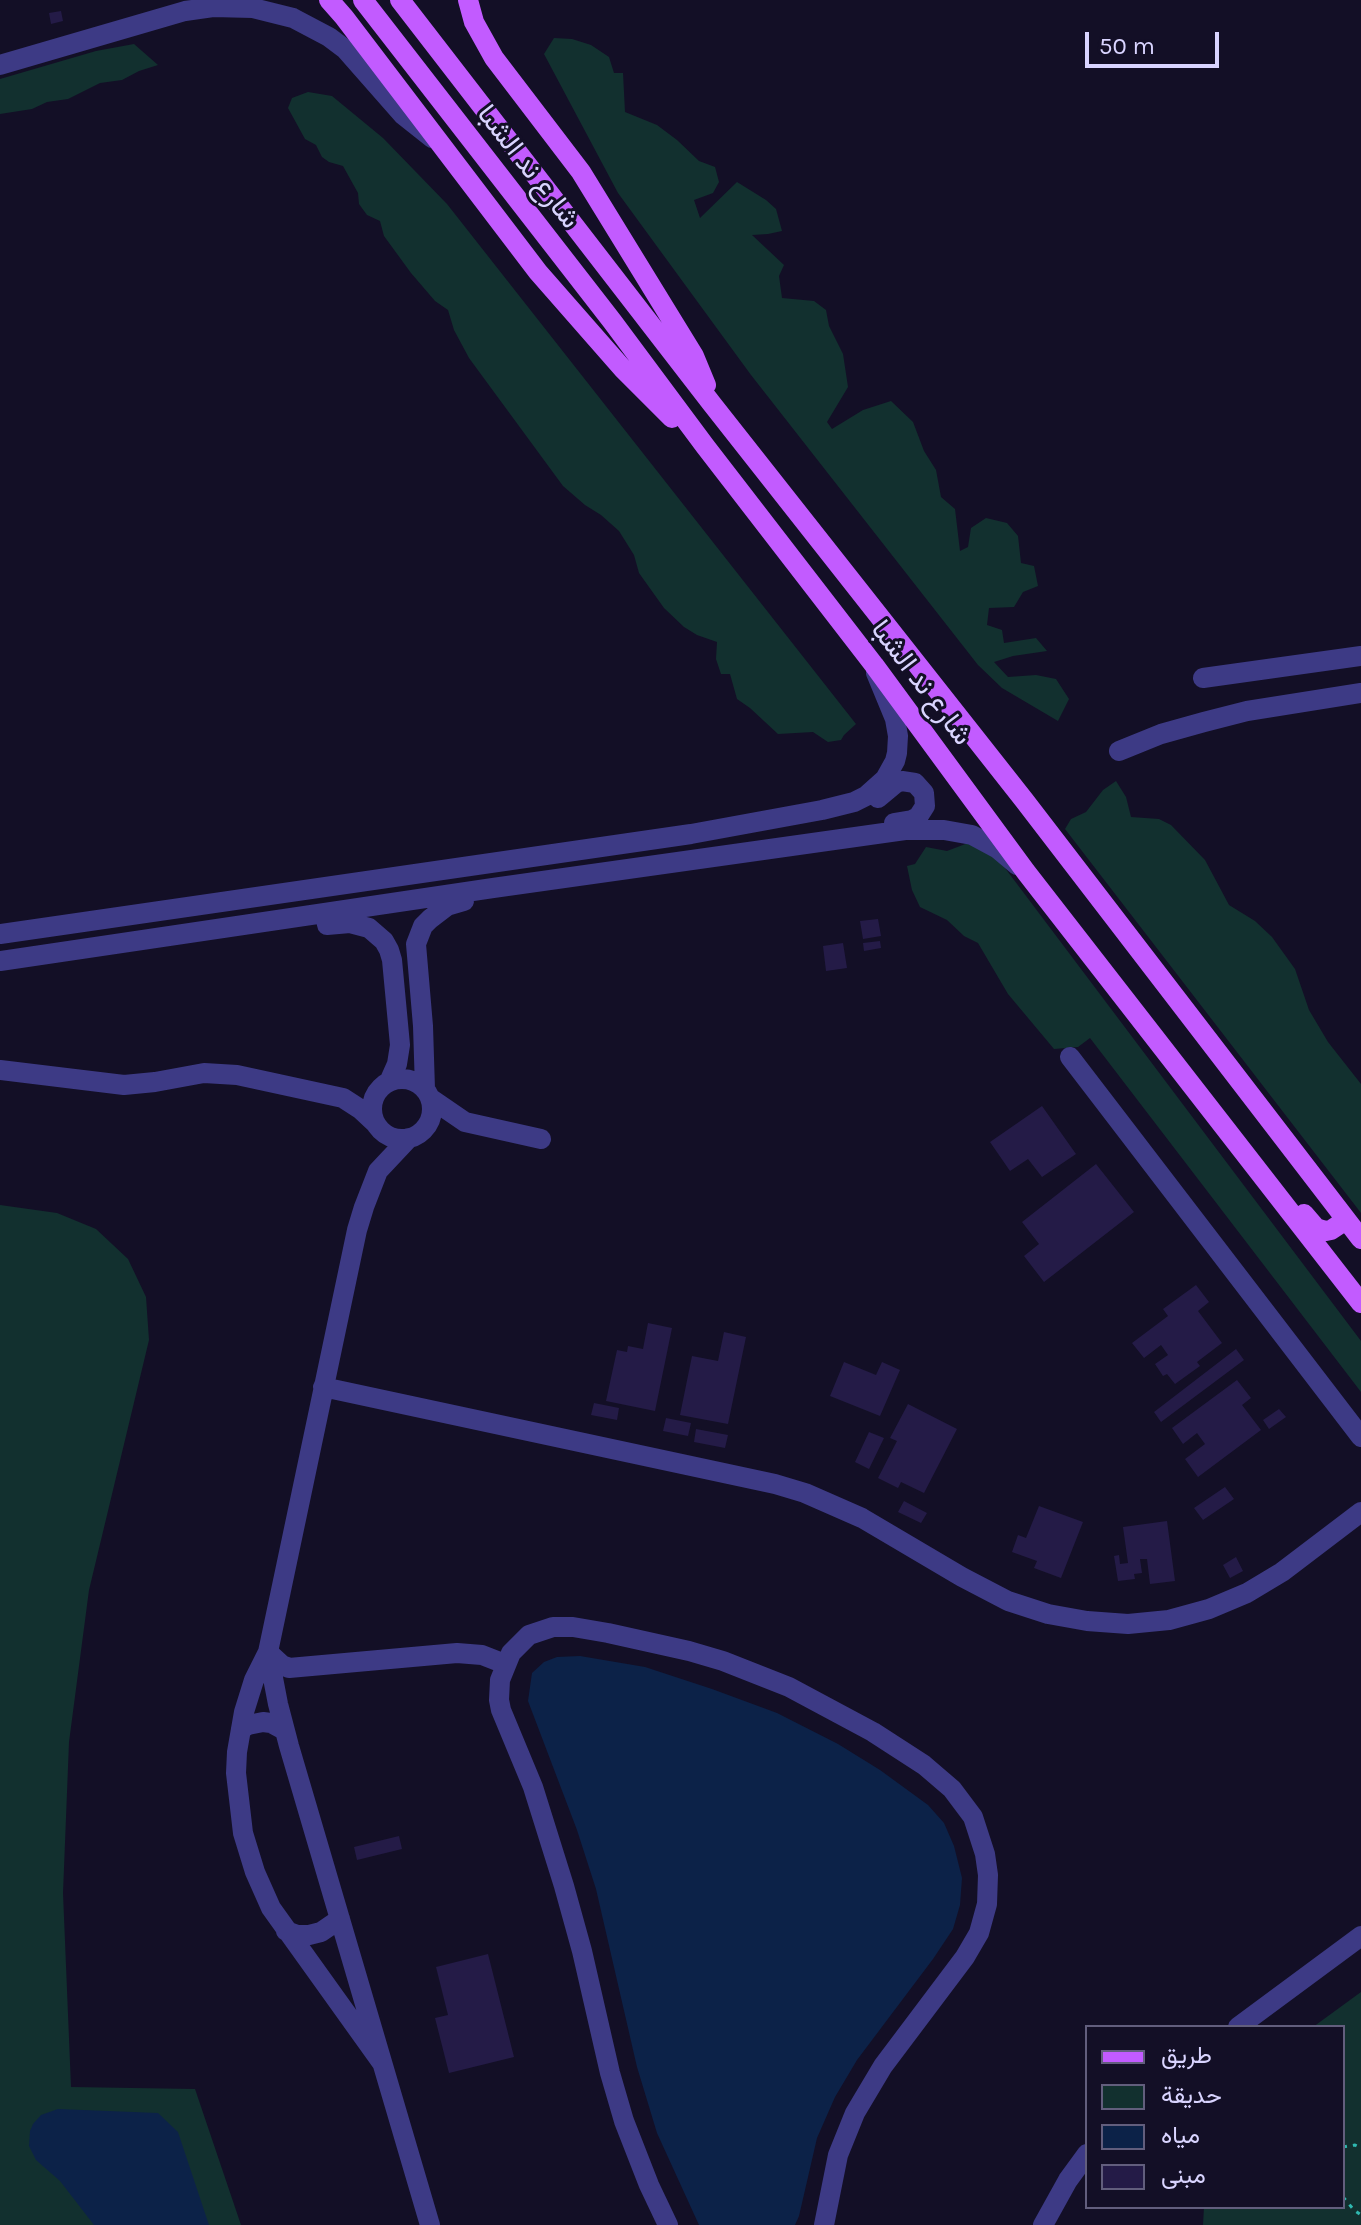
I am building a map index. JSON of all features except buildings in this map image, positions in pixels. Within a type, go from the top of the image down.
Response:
[{"type":"main road","points":[[329,0],[538,272],[666,412],[705,446]]},
{"type":"main road","name":"شارع ند الشبا","points":[[363,0],[874,665],[1026,872],[1361,1303]]},
{"type":"main road","name":"شارع ند الشبا","points":[[400,0],[712,404],[1024,800],[1361,1239]]},
{"type":"main road","points":[[468,0],[474,22],[494,58],[581,172],[694,356],[712,404]]},
{"type":"main road","points":[[1276,1194],[1289,1197],[1320,1230],[1331,1230],[1346,1220]]},
{"type":"street","points":[[0,65],[185,11],[213,7],[253,8],[293,18],[329,37],[345,49],[403,115],[439,143]]},
{"type":"street","points":[[1203,678],[1361,656]]},
{"type":"street","points":[[874,665],[895,719],[897,753],[885,779],[866,796],[841,805],[691,834],[1,934],[2,960],[905,830],[958,832],[985,841],[1026,872]]},
{"type":"street","points":[[1119,751],[1161,734],[1247,711],[1361,693]]},
{"type":"street","points":[[801,814],[834,815],[855,810],[902,781],[915,783],[925,799],[922,812],[912,820],[845,831],[805,845]]},
{"type":"street","points":[[378,1171],[416,1135],[432,1112],[427,1093],[416,954],[419,935],[423,926],[438,911],[493,888]]},
{"type":"street","points":[[228,927],[244,933],[266,933],[340,923],[360,924],[384,941],[392,960],[400,1045],[397,1064],[372,1103],[378,1171],[351,1252],[268,1652],[254,1680],[241,1729],[236,1773],[243,1833],[262,1890],[286,1931],[382,2063]]},
{"type":"street","points":[[1070,1057],[1361,1437]]},
{"type":"street","points":[[0,1070],[124,1085],[220,1073],[343,1098],[360,1109],[387,1136],[402,1139],[465,1122]]},
{"type":"street","points":[[343,1098],[396,1079],[412,1080],[465,1122],[541,1139]]},
{"type":"street","points":[[323,1387],[775,1484],[834,1504],[862,1518],[1008,1601],[1048,1614],[1087,1621],[1128,1624],[1169,1620],[1209,1609],[1247,1593],[1282,1572],[1361,1512]]},
{"type":"street","points":[[668,2225],[624,2121],[564,1886],[533,1787],[501,1710],[499,1690],[505,1664],[529,1635],[553,1627],[573,1627],[635,1638],[723,1661],[789,1687],[873,1732],[940,1777],[973,1817],[988,1875],[987,1904],[979,1933],[965,1957],[883,2066],[855,2113],[838,2155],[824,2225]]},
{"type":"street","points":[[268,1652],[289,1668],[457,1653],[482,1655],[505,1664]]},
{"type":"street","points":[[268,1652],[284,1730],[430,2225]]},
{"type":"street","points":[[241,1729],[263,1722],[284,1730]]},
{"type":"street","points":[[286,1931],[309,1935],[331,1927],[340,1919]]},
{"type":"street","points":[[1241,2025],[1361,1936]]},
{"type":"street","points":[[1043,2225],[1085,2157]]},
{"type":"path","points":[[1345,2199],[1361,2215]]},
{"type":"green space","points":[[554,38],[591,45],[609,57],[614,73],[623,73],[625,112],[657,125],[699,161],[715,167],[719,182],[713,193],[694,200],[700,218],[737,182],[776,209],[782,231],[752,235],[784,265],[779,276],[782,298],[814,301],[826,310],[829,326],[843,354],[848,387],[827,422],[832,429],[863,410],[891,401],[913,422],[924,451],[936,470],[941,497],[955,509],[960,551],[968,547],[971,528],[986,518],[1007,523],[1018,536],[1021,563],[1034,566],[1038,586],[1023,592],[1014,607],[989,608],[987,625],[1002,630],[1004,643],[1036,638],[1047,651],[994,662],[1008,677],[1036,675],[1056,679],[1069,699],[1058,721],[1002,688],[978,665],[751,375],[618,193],[544,54]]},
{"type":"green space","points":[[134,44],[158,65],[122,80],[100,83],[68,99],[0,114],[0,79],[96,51]]},
{"type":"green space","points":[[308,92],[332,96],[383,138],[447,204],[856,724],[841,740],[828,742],[813,732],[778,734],[737,699],[730,674],[721,674],[716,659],[717,642],[684,627],[664,608],[639,573],[634,555],[619,531],[563,486],[469,358],[454,330],[448,310],[435,301],[411,273],[384,236],[380,221],[367,215],[359,204],[358,193],[343,166],[329,162],[322,157],[316,145],[305,139],[288,108],[292,98]]},
{"type":"green space","points":[[1116,781],[1126,797],[1131,817],[1159,819],[1171,825],[1205,860],[1229,905],[1255,921],[1272,937],[1295,969],[1309,1010],[1328,1042],[1361,1084],[1361,1213],[1065,829],[1071,819],[1086,812],[1103,790]]},
{"type":"green space","points":[[968,843],[995,857],[1005,868],[1361,1341],[1361,1392],[1090,1038],[1078,1047],[1054,1049],[1008,994],[978,943],[964,936],[947,920],[920,907],[912,890],[907,866],[915,864],[926,847],[947,851]]},
{"type":"green space","points":[[0,1205],[57,1213],[96,1229],[128,1259],[146,1297],[149,1340],[89,1590],[69,1742],[63,1893],[71,2087],[195,2089],[241,2225],[0,2225]]},
{"type":"green space","points":[[1361,1992],[1361,2225],[1203,2225],[1204,2209],[1345,2209],[1345,2025],[1316,2025]]},
{"type":"water","points":[[580,1656],[645,1667],[777,1713],[838,1744],[928,1805],[944,1823],[954,1846],[962,1878],[960,1905],[953,1929],[857,2060],[835,2097],[817,2138],[795,2225],[699,2225],[657,2133],[637,2067],[596,1889],[528,1701],[532,1673],[544,1662],[557,1657]]},
{"type":"water","points":[[58,2109],[158,2113],[178,2132],[209,2225],[94,2225],[60,2181],[36,2160],[29,2146],[33,2124],[41,2115]]}]
